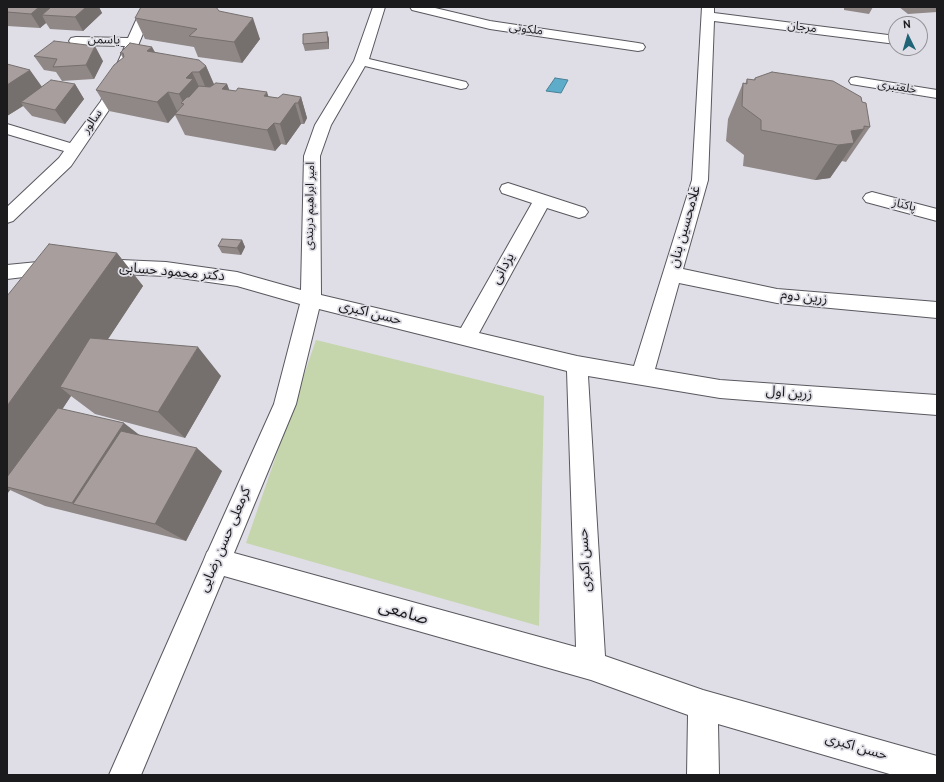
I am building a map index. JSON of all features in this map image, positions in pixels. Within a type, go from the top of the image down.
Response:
[{"type":"street","name":"سالور","points":[[7,217],[65,162],[108,101],[148,7]]},
{"type":"street","name":"امیر ابراهیم دربندی","points":[[311,300],[312,156],[323,125],[361,61],[379,7]]},
{"type":"street","name":"ملکوتی","points":[[416,7],[490,25],[638,47]]},
{"type":"street","name":"مرجان","points":[[708,12],[888,39]]},
{"type":"street","name":"غلامحسین بنان","points":[[642,376],[700,180],[708,12]]},
{"type":"street","name":"یاسمن","points":[[76,40],[132,42]]},
{"type":"street","points":[[361,61],[461,85]]},
{"type":"street","name":"خلعتبری","points":[[856,81],[937,94]]},
{"type":"street","points":[[7,129],[74,149]]},
{"type":"street","points":[[508,189],[579,212]]},
{"type":"street","name":"پاکناز","points":[[872,198],[937,215]]},
{"type":"street","name":"یزدانی","points":[[466,338],[542,201]]},
{"type":"street","name":"دکتر محمود حسابی","points":[[7,272],[77,266],[166,269],[237,279],[311,300]]},
{"type":"street","name":"زرین دوم","points":[[672,274],[777,296],[937,310]]},
{"type":"street","name":"حسن اکبری","points":[[311,300],[576,365],[591,666],[703,705],[937,772]]},
{"type":"street","name":"کرمعلی حسن رضایی","points":[[125,775],[285,404],[311,300]]},
{"type":"street","points":[[576,365],[642,376]]},
{"type":"street","name":"زرین اول","points":[[642,376],[720,389],[937,405]]},
{"type":"street","name":"صامعی","points":[[216,561],[591,666]]},
{"type":"street","points":[[703,705],[703,775]]},
{"type":"green space","points":[[316,340],[544,396],[539,626],[246,543]]},
{"type":"water","points":[[555,78],[568,80],[561,93],[546,91]]},
{"type":"building","points":[[7,7],[39,7],[31,14],[7,12]]},
{"type":"building","points":[[51,7],[86,7],[75,17],[42,15]]},
{"type":"building","points":[[141,7],[216,7],[219,11],[253,18],[234,42],[189,36],[197,29],[135,18]]},
{"type":"building","points":[[327,32],[328,42],[303,44],[303,34]]},
{"type":"building","points":[[54,41],[95,46],[86,65],[53,67],[57,59],[34,56]]},
{"type":"building","points":[[130,43],[152,47],[147,51],[199,60],[206,66],[199,72],[192,72],[186,78],[193,79],[179,94],[168,92],[157,102],[96,90],[114,65],[124,57],[123,53],[120,53]]},
{"type":"building","points":[[7,64],[30,70],[7,85]]},
{"type":"building","points":[[772,72],[833,81],[861,97],[862,102],[866,103],[870,127],[864,126],[864,129],[851,131],[854,143],[838,145],[761,130],[761,120],[742,106],[743,83],[747,84],[747,79],[755,80],[755,78]]},
{"type":"building","points":[[51,80],[75,84],[55,110],[21,102]]},
{"type":"building","points":[[216,83],[227,84],[222,89],[236,91],[238,88],[267,92],[264,96],[278,98],[283,94],[301,97],[298,103],[295,103],[280,124],[274,123],[267,130],[175,114],[184,104],[181,103],[199,86],[210,87]]},
{"type":"building","points":[[222,239],[242,240],[237,248],[218,246]]},
{"type":"building","points":[[49,244],[117,253],[7,406],[7,296]]},
{"type":"building","points":[[90,338],[198,347],[158,412],[60,387]]},
{"type":"building","points":[[58,408],[124,423],[72,503],[7,487],[7,477]]},
{"type":"building","points":[[121,431],[197,448],[155,524],[73,504]]}]
